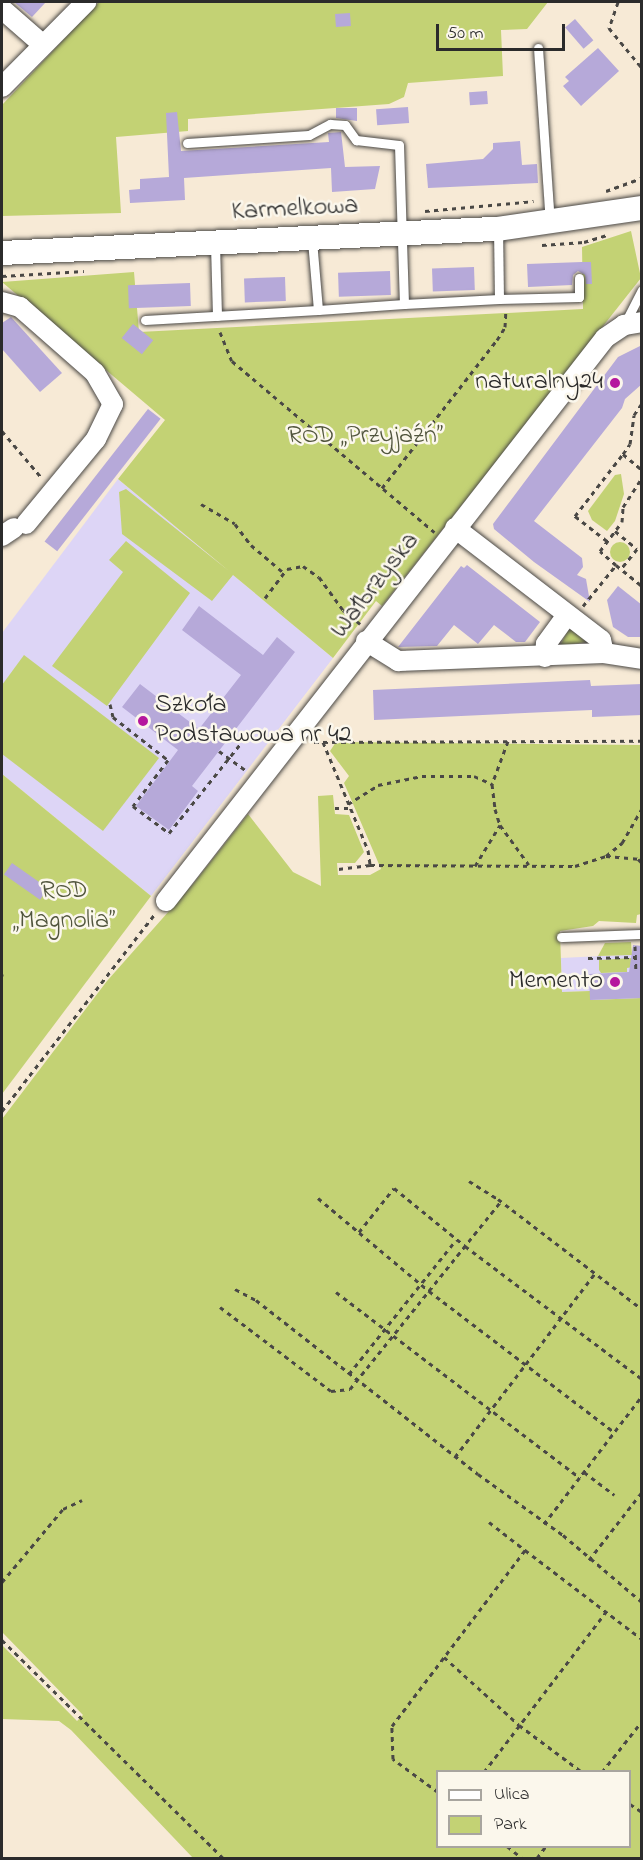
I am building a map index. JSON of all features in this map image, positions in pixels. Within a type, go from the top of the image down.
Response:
[{"type":"street","points":[[2,87],[41,43],[86,2]]},
{"type":"street","points":[[2,9],[41,43]]},
{"type":"street","name":"Karmelkowa","points":[[2,253],[498,229],[550,224],[594,205],[642,195]]},
{"type":"street","name":"Karmelkowa","points":[[594,205],[642,208]]},
{"type":"street","points":[[2,302],[20,307],[94,373],[110,394],[113,404],[107,422],[52,489],[14,529]]},
{"type":"street","name":"Wałbrzyska","points":[[166,901],[365,634],[455,528],[605,338],[633,324]]},
{"type":"street","points":[[455,528],[601,640],[604,653]]},
{"type":"street","points":[[545,657],[546,644],[570,617]]},
{"type":"street","points":[[365,634],[398,661],[604,653],[642,659]]},
{"type":"lane","points":[[538,48],[550,224]]},
{"type":"lane","points":[[187,143],[309,135],[330,124],[345,125],[356,140],[399,145],[404,304]]},
{"type":"lane","points":[[498,229],[500,299]]},
{"type":"lane","points":[[312,238],[318,310]]},
{"type":"lane","points":[[215,243],[217,316]]},
{"type":"lane","points":[[144,320],[404,304],[579,297],[579,278]]},
{"type":"lane","points":[[633,324],[642,290]]},
{"type":"lane","points":[[561,937],[638,935]]},
{"type":"path","points":[[618,2],[609,28],[642,68]]},
{"type":"path","points":[[594,205],[642,178]]},
{"type":"path","points":[[419,213],[434,208],[542,201]]},
{"type":"path","points":[[382,488],[497,340],[505,327],[506,313]]},
{"type":"path","points":[[220,332],[232,361],[435,533]]},
{"type":"path","points":[[607,541],[575,516],[630,444],[634,415],[642,403]]},
{"type":"path","points":[[2,431],[52,489]]},
{"type":"path","points":[[623,454],[642,470]]},
{"type":"path","points":[[642,478],[629,496],[622,522],[600,551],[642,586]]},
{"type":"path","points":[[201,504],[235,524],[251,545],[284,573]]},
{"type":"path","points":[[615,531],[637,549],[621,569]]},
{"type":"path","points":[[265,598],[293,565],[308,568],[365,634]]},
{"type":"path","points":[[570,617],[616,565]]},
{"type":"path","points":[[110,704],[112,717],[168,760],[134,806],[169,833],[245,738]]},
{"type":"path","points":[[307,741],[642,741]]},
{"type":"path","points":[[508,741],[492,784],[500,825],[529,865]]},
{"type":"path","points":[[322,742],[368,850],[370,865]]},
{"type":"path","points":[[219,751],[249,773]]},
{"type":"path","points":[[335,808],[349,806],[378,785],[422,776],[474,776],[492,784]]},
{"type":"path","points":[[338,869],[370,865],[574,866],[606,856],[622,843],[642,809]]},
{"type":"path","points":[[476,866],[500,825]]},
{"type":"path","points":[[606,856],[638,859],[642,863]]},
{"type":"path","points":[[2,1112],[166,901]]},
{"type":"path","points":[[636,972],[635,957],[638,935]]},
{"type":"path","points":[[588,958],[635,957]]},
{"type":"path","points":[[469,1181],[500,1200],[642,1309]]},
{"type":"path","points":[[359,1232],[394,1188],[465,1246],[642,1379]]},
{"type":"path","points":[[318,1198],[429,1291],[614,1432]]},
{"type":"path","points":[[220,1306],[331,1391],[350,1389],[500,1200]]},
{"type":"path","points":[[349,1374],[456,1239]]},
{"type":"path","points":[[455,1457],[595,1273]]},
{"type":"path","points":[[236,1289],[256,1300],[455,1457],[562,1535],[588,1560],[642,1602]]},
{"type":"path","points":[[336,1292],[579,1478]]},
{"type":"path","points":[[544,1524],[642,1396]]},
{"type":"path","points":[[584,1472],[614,1495]]},
{"type":"path","points":[[588,1560],[642,1492]]},
{"type":"path","points":[[2,1582],[63,1509],[82,1500]]},
{"type":"path","points":[[489,1521],[642,1640]]},
{"type":"path","points":[[436,1791],[393,1759],[392,1726],[525,1550]]},
{"type":"path","points":[[485,1770],[606,1612]]},
{"type":"path","points":[[2,1640],[223,1858]]},
{"type":"path","points":[[444,1657],[519,1725],[579,1770]]},
{"type":"path","points":[[604,1770],[642,1721]]},
{"type":"path","points":[[510,1848],[522,1858]]},
{"type":"shaded area","name":"Szkoła Podstawowa nr 42","points":[[118,479],[333,658],[151,896],[2,774],[2,633]]},
{"type":"shaded area","points":[[641,954],[641,998],[590,1000],[589,991],[562,992],[561,958]]},
{"type":"green space","points":[[99,2],[548,2],[527,29],[501,30],[503,76],[408,83],[404,97],[389,104],[188,119],[188,131],[116,137],[121,213],[2,216],[2,105]]},
{"type":"green space","name":"ROD „Przyjaźń”","points":[[631,231],[641,278],[382,606],[376,601],[333,658],[233,575],[212,601],[122,534],[119,492],[126,489],[229,571],[118,479],[165,420],[2,282],[134,272],[139,332],[583,309],[582,247]]},
{"type":"green space","points":[[621,474],[624,494],[615,521],[607,531],[592,520],[588,511],[615,475]]},
{"type":"green space","points":[[126,541],[190,593],[107,706],[52,666],[123,572],[109,560]]},
{"type":"green space","points":[[616,542],[624,542],[630,548],[630,556],[624,562],[616,562],[610,556],[610,548]]},
{"type":"green space","points":[[568,630],[572,630],[586,642],[560,646]]},
{"type":"green space","points":[[24,655],[159,758],[103,831],[2,754],[2,685]]},
{"type":"green space","points":[[336,742],[641,745],[641,914],[637,915],[636,923],[599,921],[593,926],[560,931],[562,992],[590,991],[591,1000],[641,998],[641,1858],[193,1858],[71,1730],[59,1721],[2,1719],[2,1645],[77,1721],[83,1715],[2,1632],[2,1119],[107,981],[193,884],[248,814],[293,872],[321,886],[318,796],[333,795],[335,814],[349,815],[364,852],[355,863],[337,863],[338,875],[370,875],[381,869],[344,783],[349,776],[330,751]]},
{"type":"green space","name":"ROD „Magnolia”","points":[[2,774],[151,896],[2,1094]]},
{"type":"green space","points":[[631,942],[632,955],[598,956],[605,943]]},
{"type":"green space","points":[[632,958],[633,967],[627,968],[627,972],[601,973],[599,970],[599,960]]},
{"type":"building","points":[[14,2],[46,2],[32,17]]},
{"type":"building","points":[[350,13],[351,26],[336,27],[335,14]]},
{"type":"building","points":[[575,19],[593,40],[584,49],[565,28]]},
{"type":"building","points":[[598,48],[619,71],[581,106],[563,86],[569,81],[565,77]]},
{"type":"building","points":[[487,91],[488,104],[470,105],[469,92]]},
{"type":"building","points":[[408,107],[409,123],[377,125],[376,109]]},
{"type":"building","points":[[336,108],[357,108],[357,121],[336,118]]},
{"type":"building","points":[[177,112],[181,151],[329,142],[328,133],[341,132],[345,167],[380,166],[375,189],[332,192],[331,168],[184,178],[185,200],[130,203],[129,190],[140,189],[140,179],[169,177],[166,113]]},
{"type":"building","points":[[520,141],[522,165],[537,164],[538,183],[428,188],[426,164],[483,159],[493,149],[493,143]]},
{"type":"building","points":[[591,262],[592,284],[586,284],[585,275],[578,271],[573,275],[572,285],[528,287],[527,264]]},
{"type":"building","points":[[474,267],[475,290],[433,291],[432,268]]},
{"type":"building","points":[[390,271],[391,295],[339,297],[338,273]]},
{"type":"building","points":[[285,277],[286,301],[245,302],[244,278]]},
{"type":"building","points":[[190,283],[191,306],[129,308],[128,285]]},
{"type":"building","points":[[11,317],[62,373],[40,392],[2,349],[2,323]]},
{"type":"building","points":[[133,324],[153,340],[142,354],[122,338]]},
{"type":"building","points":[[642,345],[642,384],[625,399],[622,408],[534,521],[582,558],[583,567],[577,575],[586,579],[590,602],[534,562],[494,529],[493,524],[618,357]]},
{"type":"building","points":[[148,409],[161,419],[57,551],[45,541]]},
{"type":"building","points":[[467,565],[540,622],[525,642],[516,642],[494,625],[478,644],[454,625],[437,646],[398,647],[461,566],[464,568]]},
{"type":"building","points":[[618,586],[642,605],[642,637],[628,637],[613,627],[607,600]]},
{"type":"building","points":[[199,606],[263,655],[277,637],[295,652],[192,786],[198,791],[169,830],[136,806],[178,750],[122,707],[140,684],[199,729],[241,675],[182,630]]},
{"type":"building","points":[[590,680],[591,686],[642,684],[642,715],[592,717],[592,710],[374,720],[373,690]]},
{"type":"building","points":[[12,863],[48,888],[40,900],[4,874]]},
{"type":"building","name":"Memento","points":[[633,945],[642,946],[642,998],[590,1000],[589,974],[629,972]]},
{"type":"place","name":"naturalny24","points":[[615,383]]},
{"type":"place","name":"Szkoła Podstawowa nr 42","points":[[143,721]]},
{"type":"place","name":"Memento","points":[[615,982]]}]
